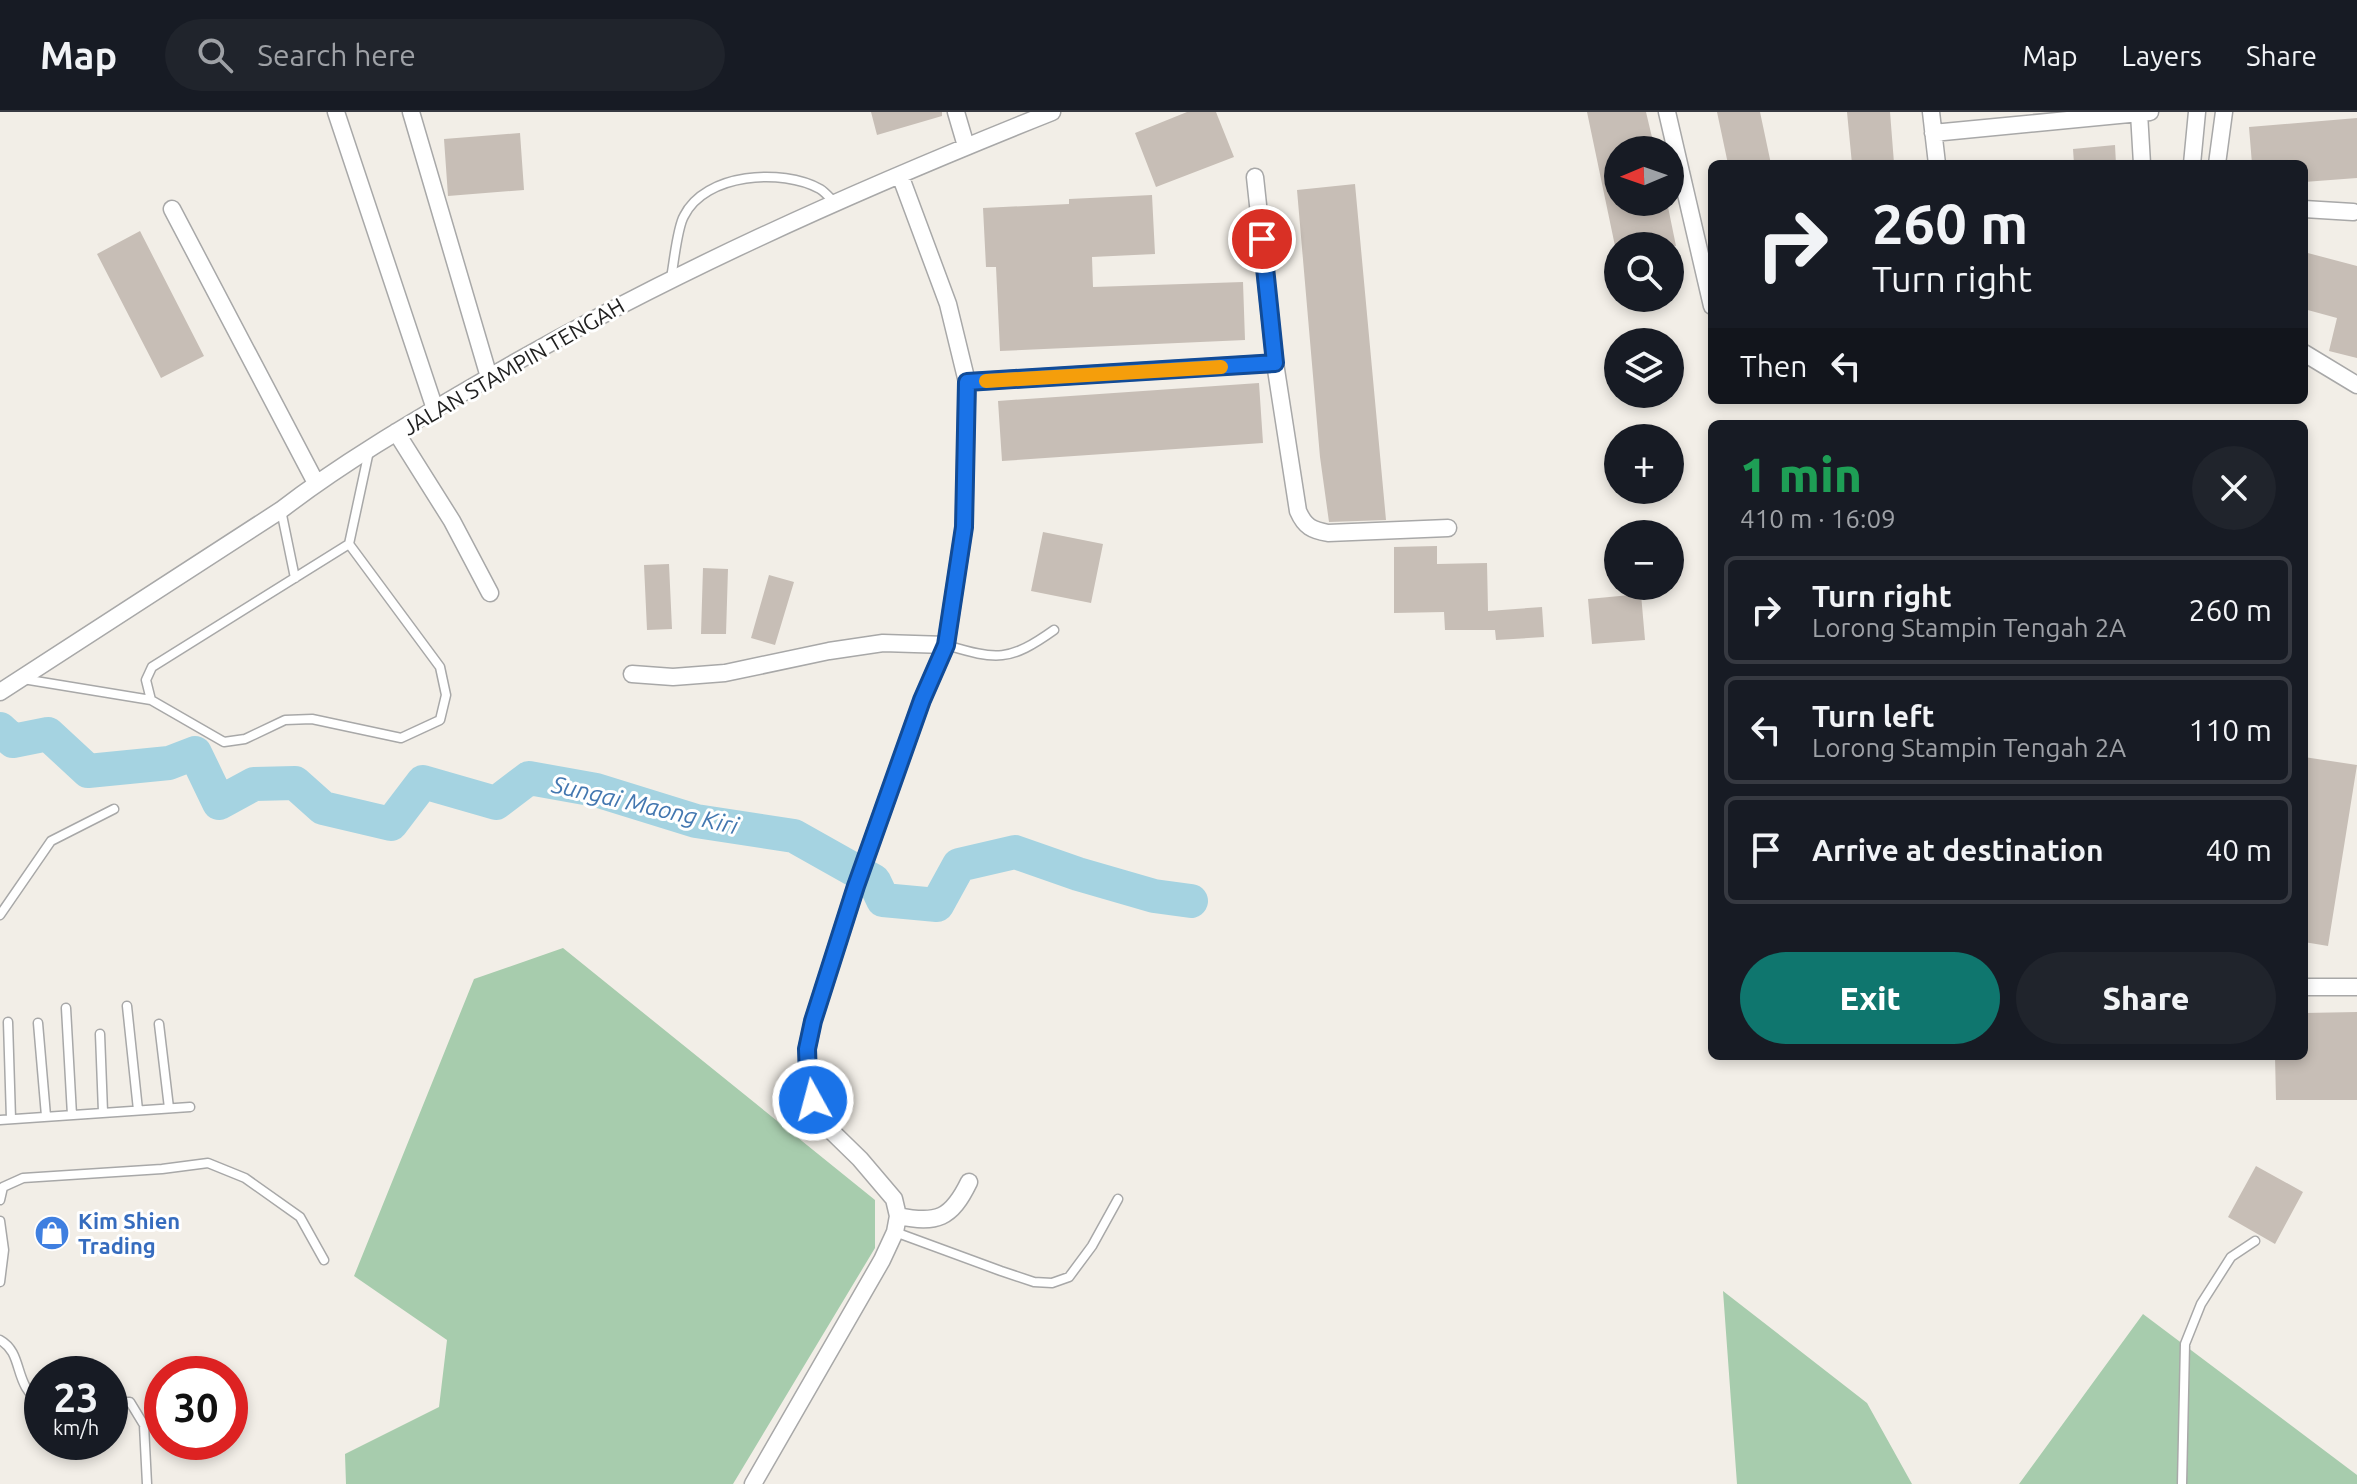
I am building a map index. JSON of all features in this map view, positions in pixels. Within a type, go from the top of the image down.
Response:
[{"type":"street","points":[[336,112],[435,409]]},
{"type":"street","points":[[411,112],[489,377]]},
{"type":"street","points":[[956,112],[966,146]]},
{"type":"street","name":"JALAN STAMPIN TENGAH","points":[[10,685],[281,510],[369,449],[577,326],[834,202],[1052,112]]},
{"type":"street","points":[[1667,112],[1708,289]]},
{"type":"street","points":[[1931,112],[1936,160]]},
{"type":"street","points":[[2192,160],[2197,112]]},
{"type":"street","points":[[2218,160],[2224,112]]},
{"type":"street","points":[[1933,133],[2145,113],[2142,160]]},
{"type":"street","points":[[753,1484],[882,1260],[896,1224],[894,1199],[860,1159],[820,1120],[808,1077],[807,1049],[856,886],[922,700],[946,645],[964,527],[967,382],[948,304],[900,175]]},
{"type":"street","points":[[1255,177],[1275,363],[1298,511],[1311,530],[1328,533],[1448,528]]},
{"type":"street","points":[[172,209],[316,483]]},
{"type":"street","points":[[2308,209],[2353,212]]},
{"type":"street","points":[[2308,355],[2357,385]]},
{"type":"street","points":[[967,382],[1275,363]]},
{"type":"street","points":[[396,432],[452,521],[490,593]]},
{"type":"street","points":[[632,674],[673,677],[725,673],[883,643],[946,645]]},
{"type":"street","points":[[2308,987],[2357,987]]},
{"type":"street","points":[[896,1224],[934,1220],[950,1213],[969,1182]]},
{"type":"lane","points":[[671,278],[684,216],[707,191],[732,179],[792,180],[821,189],[834,202]]},
{"type":"lane","points":[[151,700],[146,680],[152,667],[349,544],[369,449]]},
{"type":"lane","points":[[281,510],[295,578]]},
{"type":"lane","points":[[10,685],[151,700],[224,742],[245,739],[285,720],[312,719],[401,738],[440,720],[446,695],[440,667],[349,544]]},
{"type":"lane","points":[[946,645],[983,656],[1006,657],[1032,646],[1054,630]]},
{"type":"lane","points":[[0,915],[51,841],[114,809]]},
{"type":"lane","points":[[127,1006],[138,1110]]},
{"type":"lane","points":[[66,1008],[72,1115]]},
{"type":"lane","points":[[8,1022],[11,1119]]},
{"type":"lane","points":[[38,1023],[46,1116]]},
{"type":"lane","points":[[159,1024],[169,1108]]},
{"type":"lane","points":[[100,1034],[103,1112]]},
{"type":"lane","points":[[0,1120],[190,1107]]},
{"type":"lane","points":[[0,1200],[3,1187],[23,1178],[208,1163],[245,1178],[300,1217],[324,1260]]},
{"type":"lane","points":[[896,1224],[1034,1282],[1052,1283],[1069,1277],[1092,1246],[1118,1199]]},
{"type":"lane","points":[[0,1221],[4,1250],[0,1282]]},
{"type":"lane","points":[[2182,1484],[2185,1344],[2201,1304],[2231,1257],[2255,1241]]},
{"type":"lane","points":[[0,1340],[6,1343],[16,1359],[24,1387]]},
{"type":"lane","points":[[128,1402],[144,1425],[147,1484]]},
{"type":"green space","points":[[563,948],[875,1200],[875,1248],[733,1484],[346,1484],[345,1454],[439,1407],[447,1340],[354,1276],[474,979]]},
{"type":"green space","points":[[1723,1291],[1867,1403],[1912,1484],[1737,1484]]},
{"type":"green space","points":[[2143,1314],[2357,1475],[2357,1484],[2019,1484]]},
{"type":"building","points":[[871,112],[942,112],[942,116],[877,135]]},
{"type":"building","points":[[1187,112],[1216,112],[1234,157],[1156,187],[1135,133]]},
{"type":"building","points":[[1587,112],[1646,112],[1652,136],[1604,136],[1604,193]]},
{"type":"building","points":[[1717,112],[1760,112],[1770,160],[1727,160]]},
{"type":"building","points":[[1847,112],[1890,112],[1894,160],[1852,160]]},
{"type":"building","points":[[2357,118],[2357,178],[2308,182],[2308,160],[2252,160],[2249,127]]},
{"type":"building","points":[[520,133],[524,190],[448,196],[444,139]]},
{"type":"building","points":[[2115,145],[2116,160],[2074,160],[2073,149]]},
{"type":"building","points":[[1355,184],[1386,520],[1329,522],[1320,457],[1297,190]]},
{"type":"building","points":[[1152,195],[1155,254],[1092,257],[1093,287],[1243,282],[1245,340],[1000,351],[996,267],[986,267],[983,208],[1069,204],[1069,199]]},
{"type":"building","points":[[1609,216],[1670,216],[1673,232],[1612,232]]},
{"type":"building","points":[[140,231],[204,356],[161,378],[97,254]]},
{"type":"building","points":[[2308,253],[2357,266],[2357,358],[2329,351],[2337,318],[2308,310]]},
{"type":"building","points":[[1259,383],[1263,443],[1002,461],[998,401]]},
{"type":"building","points":[[1043,532],[1103,544],[1091,603],[1031,591]]},
{"type":"building","points":[[1437,546],[1437,564],[1487,563],[1488,611],[1542,607],[1544,637],[1496,640],[1495,630],[1445,630],[1444,612],[1394,613],[1394,547]]},
{"type":"building","points":[[669,564],[672,629],[647,630],[644,565]]},
{"type":"building","points":[[703,568],[728,569],[726,634],[701,634]]},
{"type":"building","points":[[769,575],[794,582],[775,645],[751,638]]},
{"type":"building","points":[[1588,599],[1642,600],[1645,640],[1592,644]]},
{"type":"building","points":[[2308,758],[2357,765],[2328,946],[2308,943]]},
{"type":"building","points":[[2357,1012],[2357,1100],[2276,1100],[2275,1060],[2308,1060],[2308,1013]]},
{"type":"building","points":[[2256,1166],[2303,1192],[2275,1244],[2228,1217]]},
{"type":"waterway","name":"Sungai Maong Kiri","points":[[0,729],[13,741],[48,734],[88,771],[169,763],[195,753],[219,803],[254,784],[295,783],[323,808],[391,824],[423,782],[496,803],[529,778],[596,790],[696,821],[794,836],[874,881],[883,900],[937,905],[959,865],[1015,852],[1154,896],[1191,901]]},
{"type":"slow traffic","points":[[986,381],[1221,367]]},
{"type":"place","name":"Kim Shien Trading","points":[[52,1233]]},
{"type":"route","points":[[813,1100],[807,1049],[813,1021],[856,886],[922,700],[946,645],[964,527],[967,382],[1275,363],[1262,239]]}]
